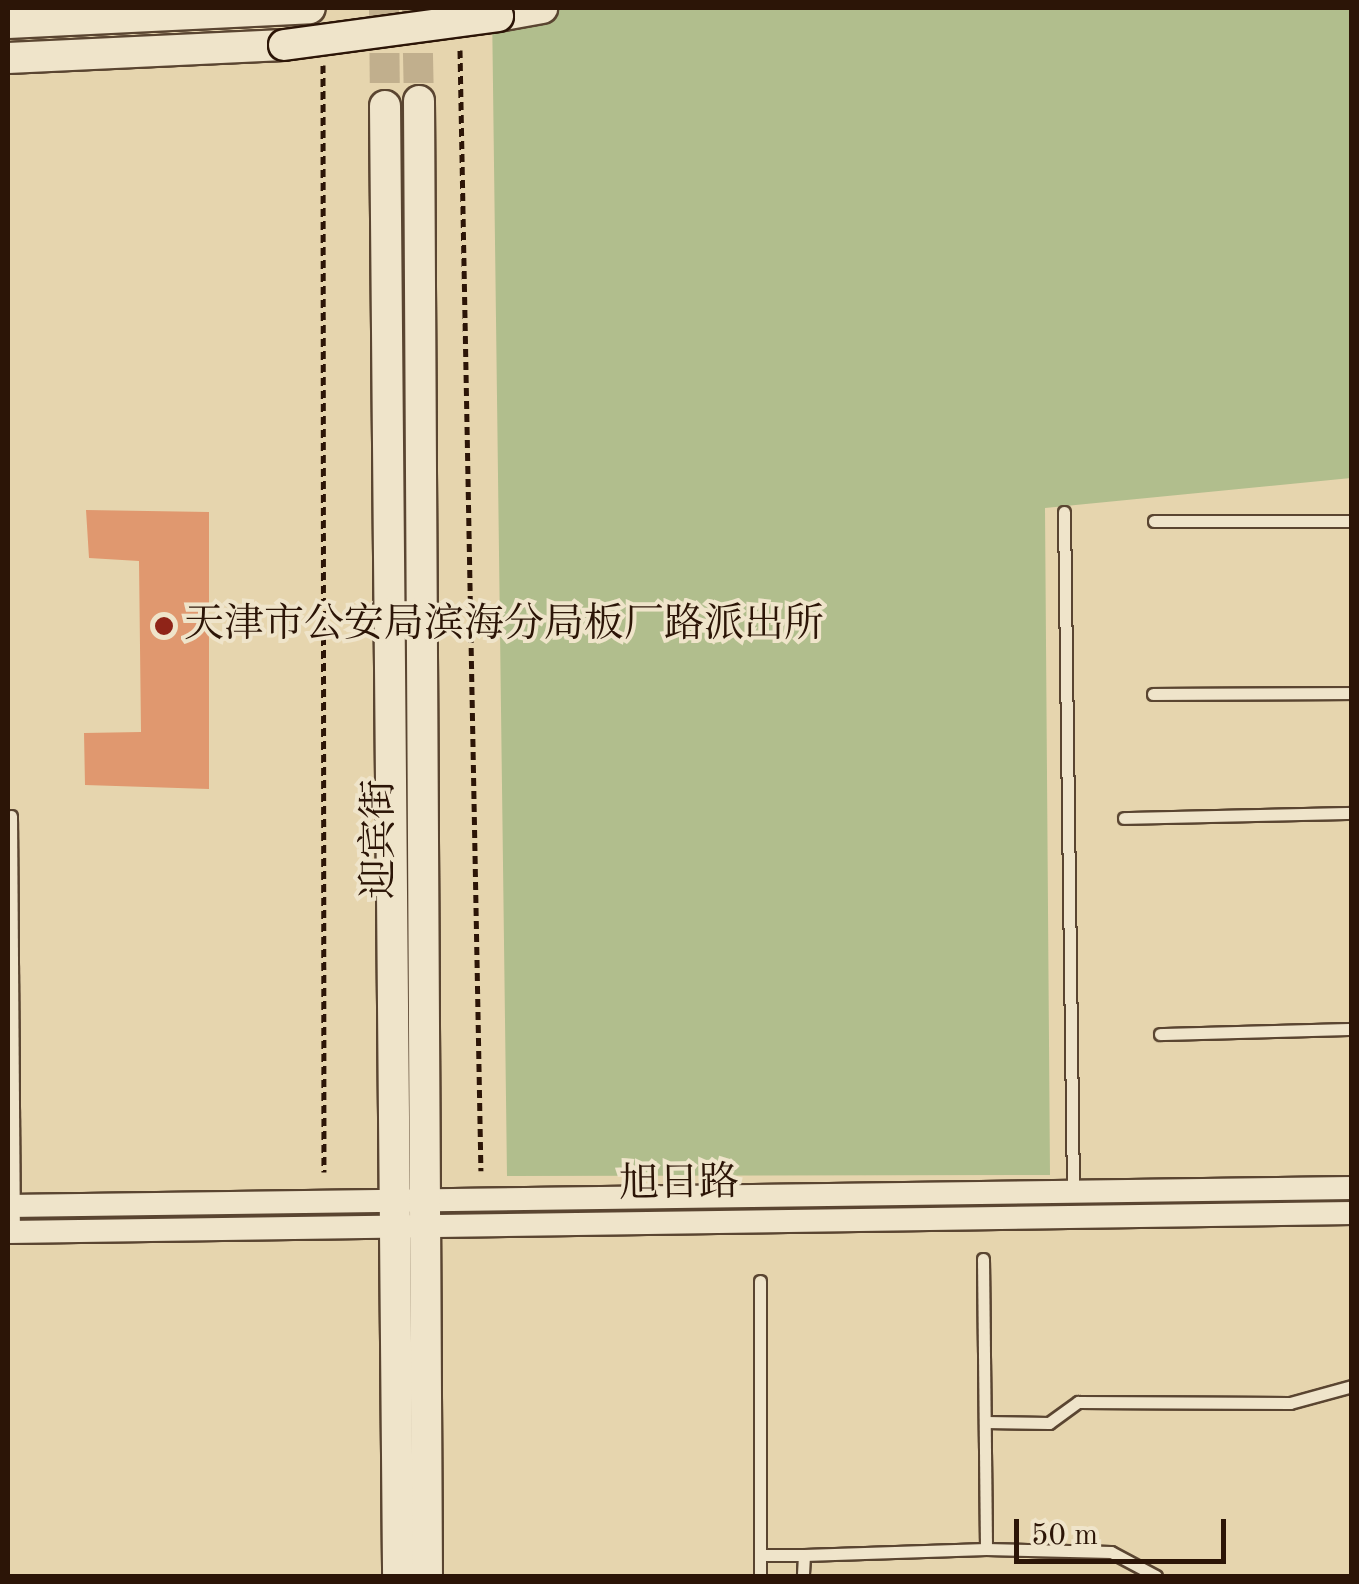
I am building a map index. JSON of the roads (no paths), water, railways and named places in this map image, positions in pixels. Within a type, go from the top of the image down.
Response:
[{"type":"main road","points":[[8,58],[284,45],[542,8]]},
{"type":"main road","points":[[8,22],[296,9]]},
{"type":"main road","name":"迎宾街","points":[[398,1576],[408,1214],[419,102]]},
{"type":"main road","name":"迎宾街","points":[[385,106],[408,1214],[427,1576]]},
{"type":"street","name":"旭日路","points":[[11,1232],[408,1214],[1352,1188]]},
{"type":"street","name":"旭日路","points":[[11,1206],[408,1214],[1074,1217],[1352,1213]]},
{"type":"lane","points":[[1064,512],[1074,1217]]},
{"type":"lane","points":[[1154,521],[1352,521]]},
{"type":"lane","points":[[1153,694],[1352,694]]},
{"type":"lane","points":[[1124,818],[1352,812]]},
{"type":"lane","points":[[11,816],[11,1232]]},
{"type":"lane","points":[[1160,1034],[1352,1029]]},
{"type":"lane","points":[[984,1260],[986,1549]]},
{"type":"lane","points":[[760,1281],[760,1576]]},
{"type":"lane","points":[[985,1422],[1049,1423],[1078,1402],[1290,1403],[1352,1386]]},
{"type":"lane","points":[[760,1555],[986,1549],[1112,1552],[1156,1576]]},
{"type":"lane","points":[[804,1556],[804,1576]]},
{"type":"tunnel","points":[[384,8],[385,106]]},
{"type":"tunnel","points":[[417,8],[419,101]]},
{"type":"place","name":"天津市公安局滨海分局板厂路派出所","points":[[164,626]]}]
